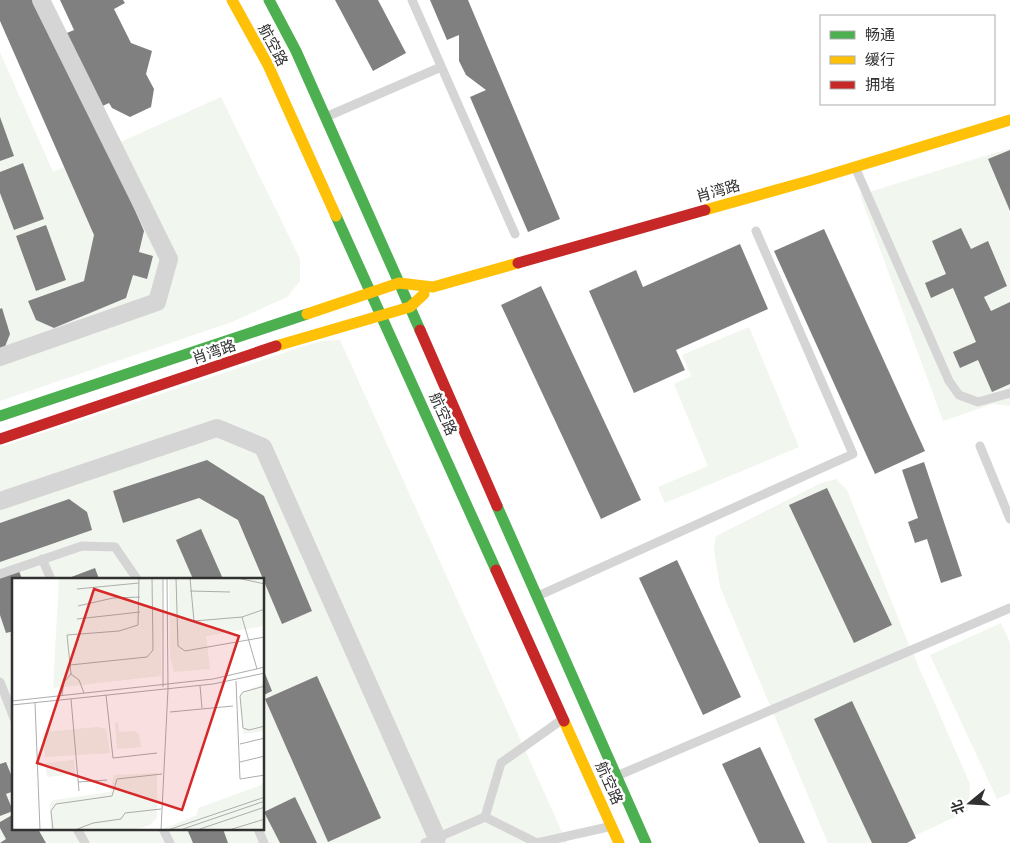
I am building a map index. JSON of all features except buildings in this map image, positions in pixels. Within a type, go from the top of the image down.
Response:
[{"type":"main road","name":"航空路","points":[[232,0],[268,65],[619,843]]},
{"type":"main road","name":"航空路","points":[[269,0],[296,51],[326,118],[646,843]]},
{"type":"main road","name":"肖湾路","points":[[0,416],[399,283],[433,287],[855,167],[1010,120]]},
{"type":"main road","name":"肖湾路","points":[[0,439],[271,348],[410,307],[433,287]]},
{"type":"street","points":[[0,357],[157,302],[170,259],[42,0]]},
{"type":"street","points":[[0,501],[217,428],[263,447],[431,840]]},
{"type":"lane","points":[[412,0],[515,234]]},
{"type":"lane","points":[[326,118],[441,67]]},
{"type":"lane","points":[[855,167],[949,381],[960,395],[978,402],[1010,393]]},
{"type":"lane","points":[[537,596],[853,454],[756,231]]},
{"type":"lane","points":[[980,446],[1010,519]]},
{"type":"lane","points":[[0,574],[82,546],[115,547],[136,578]]},
{"type":"lane","points":[[42,559],[51,578]]},
{"type":"lane","points":[[616,776],[1010,608]]},
{"type":"lane","points":[[0,682],[12,713]]},
{"type":"lane","points":[[485,818],[501,763],[564,718]]},
{"type":"lane","points":[[431,840],[485,818],[537,843],[612,826]]},
{"type":"lane","points":[[78,830],[85,843]]},
{"type":"lane","points":[[164,830],[170,843]]},
{"type":"lane","points":[[258,830],[264,843]]},
{"type":"shaded area","points":[[0,52],[53,172],[221,97],[300,259],[300,281],[287,297],[232,322],[0,401]]},
{"type":"shaded area","points":[[1010,148],[1010,406],[993,404],[943,421],[860,195]]},
{"type":"shaded area","points":[[749,327],[799,447],[665,503],[658,487],[708,466],[674,384],[691,376],[682,355]]},
{"type":"shaded area","points":[[340,340],[567,843],[0,843],[0,447],[320,341]]},
{"type":"shaded area","points":[[836,479],[847,490],[907,640],[970,784],[968,811],[899,843],[828,843],[720,587],[714,550],[716,536],[821,483]]},
{"type":"shaded area","points":[[1001,623],[1010,643],[1010,793],[997,799],[930,655]]},
{"type":"traffic: fast","points":[[269,0],[296,51],[420,330]]},
{"type":"traffic: fast","points":[[336,216],[496,570]]},
{"type":"traffic: fast","points":[[0,416],[307,314]]},
{"type":"traffic: fast","points":[[497,506],[646,843]]},
{"type":"traffic: slow","points":[[232,0],[268,65],[336,216]]},
{"type":"traffic: slow","points":[[705,210],[812,180],[1010,120]]},
{"type":"traffic: slow","points":[[307,314],[399,283],[433,287],[518,263]]},
{"type":"traffic: slow","points":[[276,346],[410,307],[424,294]]},
{"type":"traffic: slow","points":[[564,721],[619,843]]},
{"type":"traffic: jam","points":[[518,263],[705,210]]},
{"type":"traffic: jam","points":[[420,330],[497,506]]},
{"type":"traffic: jam","points":[[0,439],[276,346]]},
{"type":"traffic: jam","points":[[496,570],[564,721]]}]
